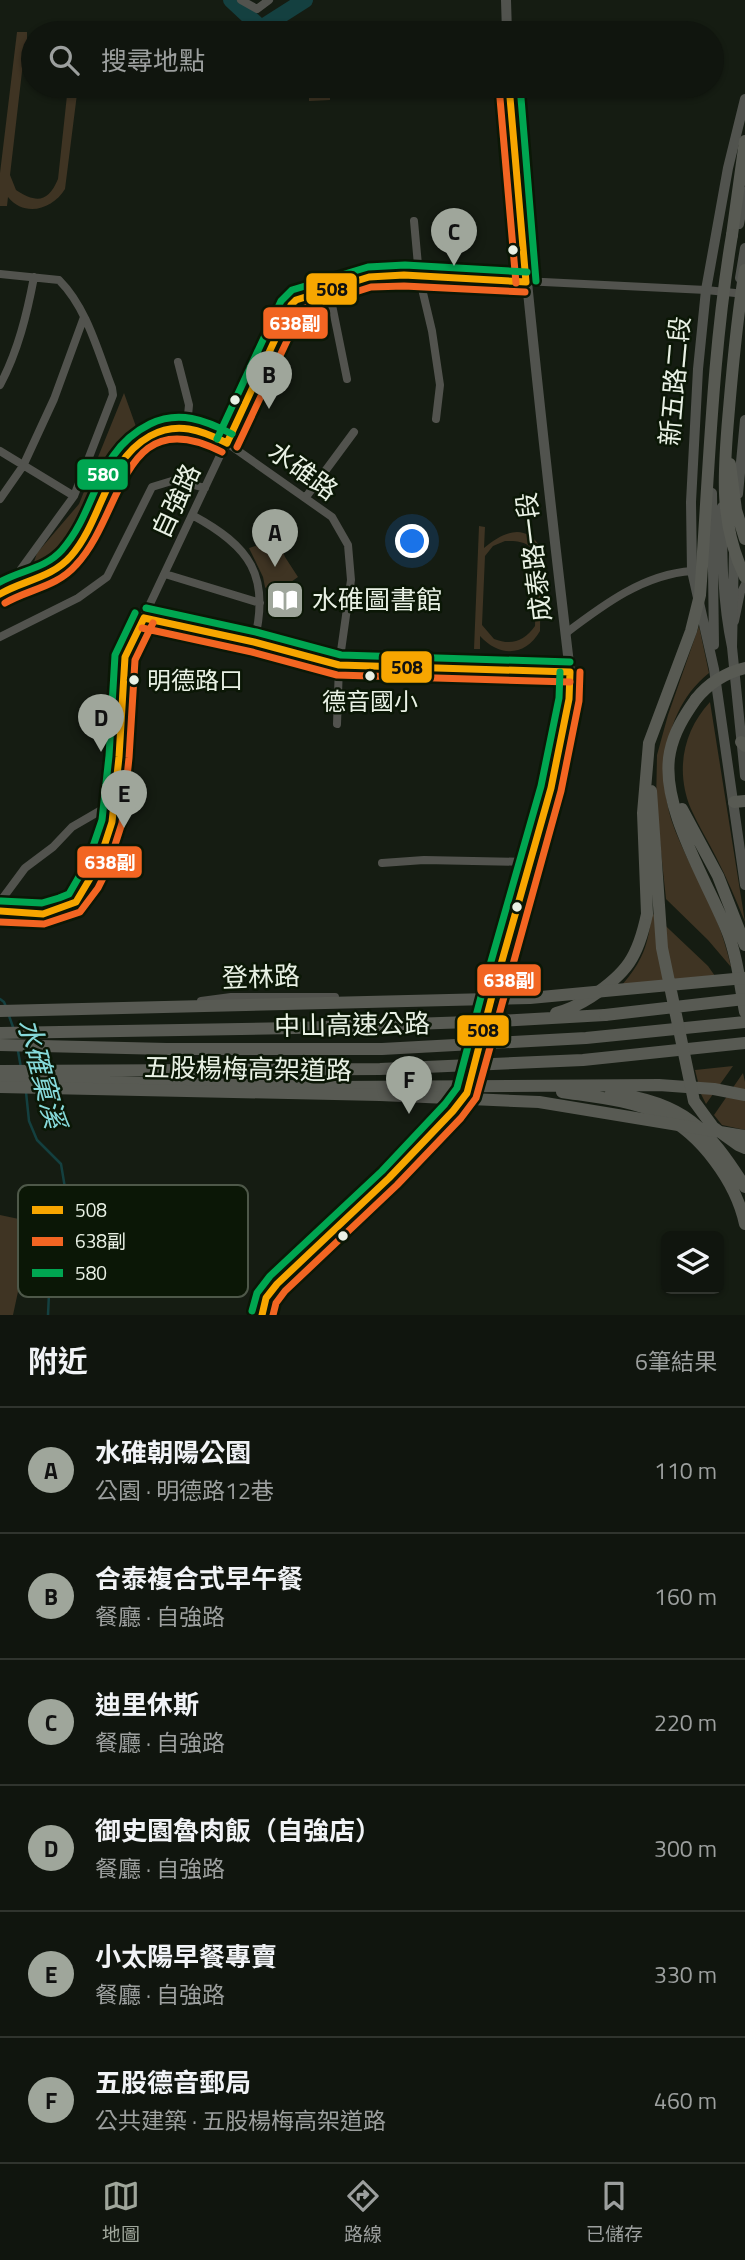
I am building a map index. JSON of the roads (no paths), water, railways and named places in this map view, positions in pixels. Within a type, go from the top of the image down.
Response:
[{"type":"highway","points":[[732,235],[745,141]]},
{"type":"highway","points":[[494,1018],[530,1019],[562,1012],[620,976],[635,955],[647,914],[643,813],[649,743],[693,623],[700,595],[715,357],[722,292],[745,173]]},
{"type":"highway","points":[[745,270],[724,449],[725,514],[731,542],[745,577]]},
{"type":"highway","points":[[729,411],[730,463],[736,510],[745,539]]},
{"type":"highway","points":[[703,558],[704,596],[698,621],[655,741],[651,790],[655,856],[662,948],[694,1101],[713,1127],[745,1148]]},
{"type":"highway","points":[[745,668],[716,681],[696,699],[679,724],[669,764],[672,800],[680,826],[728,932],[745,1012]]},
{"type":"highway","points":[[675,736],[677,792],[683,813],[718,876],[745,945]]},
{"type":"highway","points":[[0,1011],[530,998],[745,978]]},
{"type":"highway","points":[[28,1039],[604,1014],[745,999]]},
{"type":"highway","name":"中山高速公路","points":[[5,1039],[180,1049],[382,1049],[586,1038],[745,1022]]},
{"type":"highway","name":"中山高速公路","points":[[0,1071],[15,1075],[32,1075],[380,1069],[583,1060],[745,1043]]},
{"type":"highway","points":[[0,1080],[15,1075]]},
{"type":"highway","points":[[32,1075],[336,1087],[659,1085],[714,1089],[745,1095]]},
{"type":"highway","name":"五股楊梅高架道路","points":[[0,1087],[380,1095],[539,1102],[745,1136]]},
{"type":"highway","points":[[503,1087],[612,1093],[640,1097],[666,1105],[691,1121],[710,1138],[745,1187]]},
{"type":"highway","points":[[503,1087],[562,1092],[610,1100],[639,1106],[663,1115],[685,1130],[707,1152],[735,1194],[745,1224]]},
{"type":"main road","points":[[506,0],[507,21]]},
{"type":"main road","name":"成泰路一段","points":[[494,1018],[492,996],[551,788],[569,699],[570,672],[553,509],[542,443],[510,98]]},
{"type":"main road","name":"新五路二段","points":[[745,99],[728,168],[706,290],[691,464],[692,571],[740,802],[745,885]]},
{"type":"main road","points":[[728,168],[745,136]]},
{"type":"main road","name":"新五路二段","points":[[745,192],[729,365],[722,499],[725,613],[732,647],[745,776]]},
{"type":"main road","name":"新五路二段","points":[[714,669],[712,498],[719,365],[745,248]]},
{"type":"main road","name":"新五路二段","points":[[732,647],[733,573],[745,420]]},
{"type":"main road","points":[[262,1315],[266,1298],[277,1284],[388,1178],[467,1093]]},
{"type":"street","points":[[242,0],[257,9],[269,0]]},
{"type":"street","points":[[414,221],[419,276],[432,331],[440,385],[436,419]]},
{"type":"street","points":[[0,274],[59,280],[66,287],[84,317],[113,395],[74,496],[2,592]]},
{"type":"street","points":[[0,385],[10,365],[26,315],[34,276]]},
{"type":"street","name":"自強路","points":[[115,802],[72,827],[53,847],[25,868],[2,899],[0,910],[43,914],[76,902],[98,865],[112,822],[115,802],[125,657],[291,305],[296,300],[369,277],[419,276],[737,293]]},
{"type":"street","points":[[329,290],[347,379]]},
{"type":"street","points":[[0,499],[23,466],[54,399],[84,317]]},
{"type":"street","points":[[2,592],[59,569],[89,529],[120,462],[130,449],[160,431],[187,426],[189,405],[178,362]]},
{"type":"street","name":"水碓路","points":[[187,426],[200,429],[227,443],[306,497],[332,517],[348,545],[351,580],[339,665],[337,724]]},
{"type":"street","points":[[306,497],[354,432]]},
{"type":"street","points":[[0,451],[74,496]]},
{"type":"street","points":[[739,470],[745,492]]},
{"type":"street","points":[[0,637],[78,598],[107,577],[152,487],[174,480],[205,488]]},
{"type":"street","points":[[192,515],[225,536],[248,558],[255,573],[260,603],[254,642]]},
{"type":"street","points":[[566,633],[599,608],[655,577],[692,571]]},
{"type":"street","points":[[165,574],[260,603]]},
{"type":"street","points":[[733,627],[745,583]]},
{"type":"street","points":[[144,618],[254,642],[339,665],[570,672]]},
{"type":"street","points":[[382,863],[424,860],[529,862]]},
{"type":"street","name":"登林路","points":[[31,1007],[184,1003],[231,997],[492,996]]},
{"type":"waterway","points":[[231,0],[254,21]]},
{"type":"waterway","points":[[272,21],[305,0]]},
{"type":"waterway","name":"水確窠溪","points":[[0,999],[6,1007]]},
{"type":"waterway","name":"水確窠溪","points":[[8,1013],[13,1027]]},
{"type":"waterway","name":"水確窠溪","points":[[18,1051],[21,1068]]},
{"type":"waterway","name":"水確窠溪","points":[[26,1092],[29,1121],[37,1140],[61,1164],[64,1185]]},
{"type":"waterway","name":"水確窠溪","points":[[48,1315],[49,1297]]},
{"type":"tunnel","points":[[467,1093],[489,1015]]},
{"type":"place","name":"迪里休斯","points":[[454,266]]},
{"type":"place","name":"合泰複合式早午餐","points":[[269,409]]},
{"type":"place","name":"水碓朝陽公園","points":[[275,567]]},
{"type":"place","name":"水碓圖書館","points":[[285,600]]},
{"type":"place","name":"德音國小","points":[[370,676]]},
{"type":"place","name":"明德路口","points":[[134,680]]},
{"type":"place","name":"御史園魯肉飯（自強店）","points":[[101,752]]},
{"type":"place","name":"小太陽早餐專賣","points":[[124,828]]},
{"type":"place","name":"五股德音郵局","points":[[409,1114]]}]
